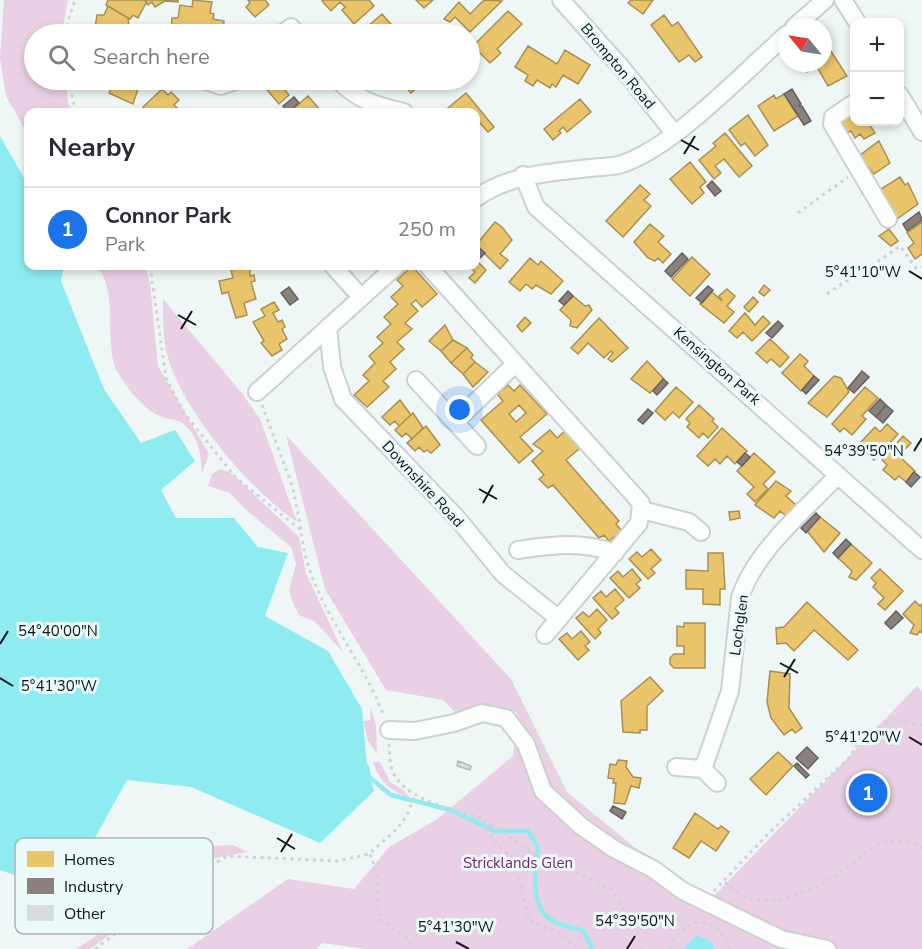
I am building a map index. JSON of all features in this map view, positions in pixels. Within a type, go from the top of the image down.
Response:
[{"type":"street","name":"Brompton Road","points":[[561,0],[621,67],[675,134]]},
{"type":"street","points":[[804,18],[825,0]]},
{"type":"street","points":[[843,0],[854,18]]},
{"type":"street","points":[[480,194],[500,183],[523,175],[620,165],[650,152],[675,134],[778,42]]},
{"type":"street","points":[[349,90],[368,104],[386,108]]},
{"type":"street","points":[[904,102],[922,132]]},
{"type":"street","points":[[850,106],[832,117],[832,124],[888,219]]},
{"type":"street","name":"Kensington Park","points":[[523,175],[536,207],[922,550]]},
{"type":"street","points":[[337,270],[361,297]]},
{"type":"street","points":[[257,392],[391,270]]},
{"type":"street","points":[[432,270],[588,447],[633,492],[642,510],[639,523],[545,635]]},
{"type":"street","name":"Downshire Road","points":[[328,327],[332,367],[343,399],[457,518],[503,574],[559,619]]},
{"type":"street","points":[[455,422],[515,364]]},
{"type":"street","points":[[416,380],[477,446]]},
{"type":"street","name":"Lochglen","points":[[702,769],[728,703],[740,598],[745,585],[764,555],[838,475]]},
{"type":"street","points":[[642,510],[689,522],[701,532]]},
{"type":"street","points":[[518,550],[552,545],[590,544],[615,553]]},
{"type":"street","points":[[389,730],[424,729],[454,723],[482,712],[506,718],[525,744],[543,791],[573,819],[614,849],[653,869],[683,891],[781,939],[826,949]]},
{"type":"street","points":[[676,767],[702,769],[717,783]]},
{"type":"path","points":[[68,24],[75,0]]},
{"type":"path","points":[[70,90],[75,108]]},
{"type":"path","points":[[798,213],[859,169]]},
{"type":"path","points":[[827,294],[860,270],[867,270],[900,246],[916,268],[922,267]]},
{"type":"path","points":[[151,270],[166,378],[184,413],[237,478],[301,530]]},
{"type":"path","points":[[257,392],[293,488],[301,530],[303,556],[321,599],[373,687],[389,730],[391,765],[395,777],[415,795],[482,818],[532,853],[611,889],[635,928],[642,949]]},
{"type":"path","points":[[707,902],[716,888],[725,882],[731,872],[769,833],[848,759],[863,736],[894,719],[922,725]]},
{"type":"path","points":[[213,865],[227,856],[338,861],[369,854],[398,828],[412,805],[415,795]]},
{"type":"path","points":[[482,818],[494,840],[515,861],[529,920],[564,935],[577,949]]},
{"type":"path","points":[[725,882],[746,898],[762,901],[782,900],[808,892],[880,845],[903,841],[922,848]]},
{"type":"path","points":[[515,861],[532,853]]},
{"type":"path","points":[[369,854],[377,874],[379,919],[409,940],[411,949]]},
{"type":"path","points":[[670,949],[687,926],[701,921],[718,929],[730,949]]},
{"type":"path","points":[[95,949],[115,934]]},
{"type":"green space","points":[[4,0],[68,0],[64,24],[24,24],[24,90],[67,90],[68,104],[71,108],[24,108],[24,128],[6,96],[0,58]]},
{"type":"green space","points":[[99,270],[146,270],[150,283],[158,366],[209,454],[202,473],[199,451],[190,430],[178,421],[154,413],[141,403],[116,369],[111,345],[109,301],[103,276]]},
{"type":"green space","points":[[163,299],[241,392],[260,419],[297,522],[278,508],[237,467],[198,418],[171,368],[163,328]]},
{"type":"green space","name":"Stricklands Glen","points":[[286,435],[511,679],[567,792],[682,886],[715,895],[917,686],[922,691],[922,949],[367,949],[322,943],[317,949],[187,949],[209,934],[213,934],[213,931],[288,879],[354,889],[389,847],[436,820],[513,756],[517,713],[492,705],[455,712],[443,700],[386,690],[325,589]]},
{"type":"green space","points":[[220,469],[230,472],[299,537],[306,573],[343,652],[315,622],[299,615],[293,603],[289,590],[296,564],[291,547],[245,509],[230,493],[208,486],[212,474]]},
{"type":"green space","points":[[371,707],[376,726],[377,754],[368,741],[363,721],[370,720]]},
{"type":"green space","points":[[373,762],[380,762],[390,782],[403,790],[410,798],[387,785]]},
{"type":"green space","points":[[233,845],[248,852],[213,859],[213,846]]},
{"type":"green space","points":[[98,934],[111,934],[90,949],[76,949]]},
{"type":"water","points":[[0,136],[24,178],[24,270],[63,270],[61,281],[104,389],[141,443],[175,430],[195,461],[161,490],[176,518],[234,518],[258,547],[288,553],[265,616],[328,651],[362,709],[367,767],[374,791],[320,843],[191,787],[127,780],[95,838],[15,838],[15,875],[0,870]]},
{"type":"water","points":[[697,935],[712,943],[714,949],[682,949]]},
{"type":"building: Homes","points":[[108,0],[145,0],[146,3],[138,18],[133,15],[130,19],[106,5]]},
{"type":"building: Homes","points":[[145,0],[178,0],[178,2],[165,1],[155,7],[152,2],[148,5]]},
{"type":"building: Homes","points":[[193,0],[212,2],[210,13],[214,14],[213,19],[224,21],[224,24],[172,24],[172,18],[178,18],[180,5],[192,7]]},
{"type":"building: Homes","points":[[248,0],[265,0],[269,5],[255,17],[246,7],[250,3]]},
{"type":"building: Homes","points":[[369,0],[374,6],[354,24],[342,10],[345,7],[340,2],[331,11],[322,1]]},
{"type":"building: Homes","points":[[416,0],[433,0],[424,8]]},
{"type":"building: Homes","points":[[484,0],[502,1],[478,24],[462,24],[455,17],[450,22],[444,19],[459,2],[470,14]]},
{"type":"building: Homes","points":[[631,0],[653,0],[643,14],[628,3]]},
{"type":"building: Homes","points":[[108,6],[128,18],[129,24],[96,24],[97,15],[104,15]]},
{"type":"building: Homes","points":[[508,11],[522,24],[497,49],[501,53],[490,63],[480,53],[480,39]]},
{"type":"building: Homes","points":[[382,14],[391,24],[370,24]]},
{"type":"building: Homes","points":[[664,15],[672,26],[678,22],[702,57],[695,62],[689,55],[679,62],[651,25]]},
{"type":"building: Homes","points":[[528,46],[557,64],[565,50],[590,65],[578,84],[563,75],[556,87],[552,84],[550,88],[537,80],[533,86],[525,81],[528,75],[515,67]]},
{"type":"building: Homes","points":[[832,53],[847,76],[828,86],[820,72],[832,72]]},
{"type":"building: Homes","points":[[110,90],[138,90],[133,104],[109,93]]},
{"type":"building: Homes","points":[[161,90],[168,95],[171,92],[179,100],[174,105],[177,108],[143,107]]},
{"type":"building: Homes","points":[[267,90],[285,90],[289,95],[279,104]]},
{"type":"building: Homes","points":[[466,93],[478,108],[448,108]]},
{"type":"building: Homes","points":[[784,94],[798,116],[774,131],[758,106],[774,95],[776,99]]},
{"type":"building: Homes","points":[[308,96],[318,108],[294,108]]},
{"type":"building: Homes","points":[[580,99],[591,112],[567,132],[563,127],[559,131],[561,133],[553,140],[544,129]]},
{"type":"building: Homes","points":[[480,110],[494,127],[488,132],[480,123]]},
{"type":"building: Homes","points":[[850,112],[850,126],[871,126],[875,133],[864,139],[860,134],[855,138],[851,131],[847,133],[839,120]]},
{"type":"building: Homes","points":[[748,115],[768,145],[755,156],[745,143],[741,146],[729,130]]},
{"type":"building: Homes","points":[[725,133],[752,166],[739,177],[724,159],[715,166],[721,173],[714,179],[699,160],[716,146],[713,143]]},
{"type":"building: Homes","points":[[879,141],[890,163],[874,174],[859,156]]},
{"type":"building: Homes","points":[[690,162],[706,182],[700,187],[704,193],[692,204],[670,179]]},
{"type":"building: Homes","points":[[900,177],[905,185],[908,183],[918,204],[897,219],[878,191]]},
{"type":"building: Homes","points":[[640,185],[650,194],[644,200],[651,206],[623,237],[606,221]]},
{"type":"building: Homes","points":[[495,222],[512,240],[500,254],[508,260],[500,269],[480,249],[480,240]]},
{"type":"building: Homes","points":[[922,222],[922,254],[915,259],[908,248],[914,243],[907,233]]},
{"type":"building: Homes","points":[[650,224],[664,236],[658,242],[671,254],[663,263],[658,258],[655,261],[648,258],[634,242]]},
{"type":"building: Homes","points":[[889,229],[898,241],[891,246],[879,236]]},
{"type":"building: Homes","points":[[692,257],[710,274],[690,296],[672,279]]},
{"type":"building: Homes","points":[[530,258],[538,265],[541,261],[563,281],[551,294],[536,285],[532,289],[526,284],[520,291],[509,282]]},
{"type":"building: Homes","points":[[480,264],[486,270],[475,283],[469,278],[475,272],[473,270],[480,270]]},
{"type":"building: Homes","points":[[231,270],[250,270],[250,276],[254,275],[255,281],[251,282],[256,299],[244,303],[247,315],[236,318],[228,292],[222,294],[219,281],[233,278]]},
{"type":"building: Homes","points":[[408,270],[416,270],[437,294],[422,307],[416,300],[411,304],[418,311],[405,323],[412,329],[397,342],[404,349],[390,362],[396,369],[383,381],[389,387],[367,407],[354,395],[369,381],[363,375],[375,363],[369,356],[383,343],[377,337],[391,324],[384,317],[398,304],[391,297],[403,286],[397,280]]},
{"type":"building: Homes","points":[[764,285],[770,290],[764,296],[759,292]]},
{"type":"building: Homes","points":[[727,289],[735,296],[727,306],[734,312],[724,323],[700,304],[712,292],[722,301],[719,296]]},
{"type":"building: Homes","points":[[573,296],[585,306],[589,305],[592,310],[577,328],[570,326],[571,320],[560,310]]},
{"type":"building: Homes","points":[[753,297],[758,302],[749,312],[744,307]]},
{"type":"building: Homes","points":[[274,302],[279,310],[273,313],[278,322],[282,320],[285,327],[282,329],[287,339],[279,344],[282,350],[272,356],[261,343],[264,341],[253,322],[265,316],[261,309]]},
{"type":"building: Homes","points":[[745,313],[755,325],[763,316],[770,323],[752,341],[743,332],[737,338],[729,331]]},
{"type":"building: Homes","points":[[525,317],[531,323],[522,332],[517,326]]},
{"type":"building: Homes","points":[[599,318],[628,348],[612,362],[608,359],[613,353],[611,351],[604,358],[588,343],[578,354],[571,348]]},
{"type":"building: Homes","points":[[445,325],[453,340],[441,351],[429,341]]},
{"type":"building: Homes","points":[[770,339],[789,357],[780,367],[771,359],[767,363],[756,353]]},
{"type":"building: Homes","points":[[453,340],[467,348],[451,363],[441,351]]},
{"type":"building: Homes","points":[[467,348],[475,362],[463,374],[451,363]]},
{"type":"building: Homes","points":[[800,354],[808,361],[804,366],[814,376],[801,391],[782,373]]},
{"type":"building: Homes","points":[[647,361],[664,379],[650,393],[631,379]]},
{"type":"building: Homes","points":[[475,362],[488,372],[473,387],[463,374]]},
{"type":"building: Homes","points":[[834,376],[841,378],[849,392],[827,417],[808,403]]},
{"type":"building: Homes","points":[[508,385],[514,391],[520,385],[547,414],[520,437],[533,451],[519,463],[481,420],[503,401],[497,394]],"holes":[[[519,405],[526,413],[516,422],[509,414]]]},
{"type":"building: Homes","points":[[676,387],[693,402],[679,418],[673,412],[665,420],[655,411]]},
{"type":"building: Homes","points":[[865,387],[878,398],[862,416],[866,419],[852,435],[844,428],[840,432],[832,424]]},
{"type":"building: Homes","points":[[400,400],[411,415],[399,426],[395,421],[390,425],[382,417]]},
{"type":"building: Homes","points":[[699,405],[714,419],[712,421],[718,427],[708,438],[703,433],[699,438],[687,427],[690,423],[686,419]]},
{"type":"building: Homes","points":[[413,413],[423,428],[412,439],[406,433],[402,437],[395,430]]},
{"type":"building: Homes","points":[[887,424],[898,434],[874,460],[866,453],[869,450],[861,442],[875,427],[880,432]]},
{"type":"building: Homes","points":[[426,426],[440,445],[431,453],[427,450],[424,452],[419,447],[415,451],[407,443]]},
{"type":"building: Homes","points":[[722,428],[747,451],[735,464],[727,456],[720,464],[715,459],[708,466],[697,456]]},
{"type":"building: Homes","points":[[550,430],[557,438],[565,431],[580,448],[566,460],[619,521],[616,524],[622,531],[609,541],[604,535],[599,538],[553,485],[548,488],[539,479],[544,475],[532,461],[543,451],[533,444]]},
{"type":"building: Homes","points":[[903,436],[911,443],[899,456],[915,471],[906,482],[899,476],[895,480],[883,470],[887,465],[882,460]]},
{"type":"building: Homes","points":[[754,453],[775,472],[763,484],[768,489],[755,502],[747,494],[754,487],[737,471]]},
{"type":"building: Homes","points":[[776,481],[791,491],[786,496],[796,505],[786,516],[780,511],[774,518],[755,505]]},
{"type":"building: Homes","points":[[739,511],[740,518],[730,520],[729,512]]},
{"type":"building: Homes","points":[[820,517],[840,533],[824,552],[807,531]]},
{"type":"building: Homes","points":[[851,544],[872,563],[856,580],[849,577],[852,571],[838,558]]},
{"type":"building: Homes","points":[[651,549],[661,560],[651,569],[655,573],[648,579],[629,559],[637,552],[642,557]]},
{"type":"building: Homes","points":[[708,553],[723,553],[725,589],[720,589],[720,605],[703,604],[703,589],[686,589],[686,570],[708,571]]},
{"type":"building: Homes","points":[[632,569],[641,580],[636,584],[640,588],[629,598],[610,578],[618,571],[623,577]]},
{"type":"building: Homes","points":[[880,569],[903,591],[885,610],[878,604],[884,598],[873,587],[876,583],[871,578]]},
{"type":"building: Homes","points":[[615,589],[624,600],[615,608],[619,613],[612,619],[593,598],[601,591],[606,597]]},
{"type":"building: Homes","points":[[915,601],[920,606],[922,604],[922,633],[920,631],[917,635],[910,633],[914,625],[903,614]]},
{"type":"building: Homes","points":[[807,602],[858,650],[848,660],[814,630],[794,651],[786,643],[777,644],[776,628],[784,627]]},
{"type":"building: Homes","points":[[597,609],[607,620],[598,629],[601,633],[595,639],[576,618],[583,612],[589,617]]},
{"type":"building: Homes","points":[[684,623],[705,623],[705,668],[674,668],[670,664],[670,658],[674,654],[684,654],[684,646],[677,646],[677,626],[684,627]]},
{"type":"building: Homes","points":[[581,631],[590,642],[585,646],[589,650],[578,660],[559,639],[567,633],[572,639]]},
{"type":"building: Homes","points":[[770,671],[790,674],[789,708],[802,728],[795,733],[792,729],[784,735],[771,718],[767,702]]},
{"type":"building: Homes","points":[[650,677],[663,691],[647,706],[647,730],[640,730],[640,733],[623,732],[621,701]]},
{"type":"building: Homes","points":[[778,752],[793,766],[766,795],[750,779]]},
{"type":"building: Homes","points":[[618,760],[627,761],[626,767],[633,777],[641,778],[639,788],[631,786],[625,804],[614,803],[616,783],[613,783],[614,779],[608,778],[610,764],[616,765]]},
{"type":"building: Homes","points":[[695,813],[718,829],[721,826],[729,832],[716,851],[701,841],[689,858],[673,848]]},
{"type":"building: Industry","points":[[792,89],[801,104],[799,106],[802,106],[811,121],[804,125],[784,94]]},
{"type":"building: Industry","points":[[294,97],[299,103],[293,108],[283,106]]},
{"type":"building: Industry","points":[[712,181],[721,191],[715,196],[707,186]]},
{"type":"building: Industry","points":[[919,212],[922,220],[907,231],[903,224]]},
{"type":"building: Industry","points":[[480,249],[485,253],[480,258]]},
{"type":"building: Industry","points":[[682,253],[688,259],[671,277],[665,271]]},
{"type":"building: Industry","points":[[708,286],[713,290],[702,303],[696,298]]},
{"type":"building: Industry","points":[[289,287],[298,299],[290,305],[281,293]]},
{"type":"building: Industry","points":[[568,291],[573,296],[564,305],[559,301]]},
{"type":"building: Industry","points":[[778,321],[783,326],[772,338],[766,333]]},
{"type":"building: Industry","points":[[862,371],[869,377],[854,393],[848,388]]},
{"type":"building: Industry","points":[[814,376],[819,380],[806,394],[802,390]]},
{"type":"building: Industry","points":[[663,379],[668,383],[657,395],[653,391]]},
{"type":"building: Industry","points":[[880,399],[886,405],[876,417],[869,411]]},
{"type":"building: Industry","points":[[886,405],[893,411],[883,423],[876,417]]},
{"type":"building: Industry","points":[[648,409],[653,413],[643,424],[638,420]]},
{"type":"building: Industry","points":[[745,453],[750,457],[742,466],[737,462]]},
{"type":"building: Industry","points":[[914,472],[920,477],[911,487],[906,482]]},
{"type":"building: Industry","points":[[816,513],[820,517],[806,533],[801,528]]},
{"type":"building: Industry","points":[[846,539],[851,544],[838,558],[833,553]]},
{"type":"building: Industry","points":[[896,611],[903,618],[891,629],[885,623]]},
{"type":"building: Industry","points":[[807,747],[818,758],[808,769],[796,758]]},
{"type":"building: Industry","points":[[797,763],[809,775],[806,778],[794,766]]},
{"type":"building: Industry","points":[[613,806],[626,812],[622,819],[610,811]]},
{"type":"building: Other","points":[[458,761],[471,766],[470,770],[457,766]]},
{"type":"waterway","points":[[367,767],[369,777],[391,795],[451,810],[495,831],[528,831],[538,847],[535,887],[540,907],[553,921],[584,931],[592,949]]},
{"type":"place","name":"Connor Park","points":[[868,793]]}]
